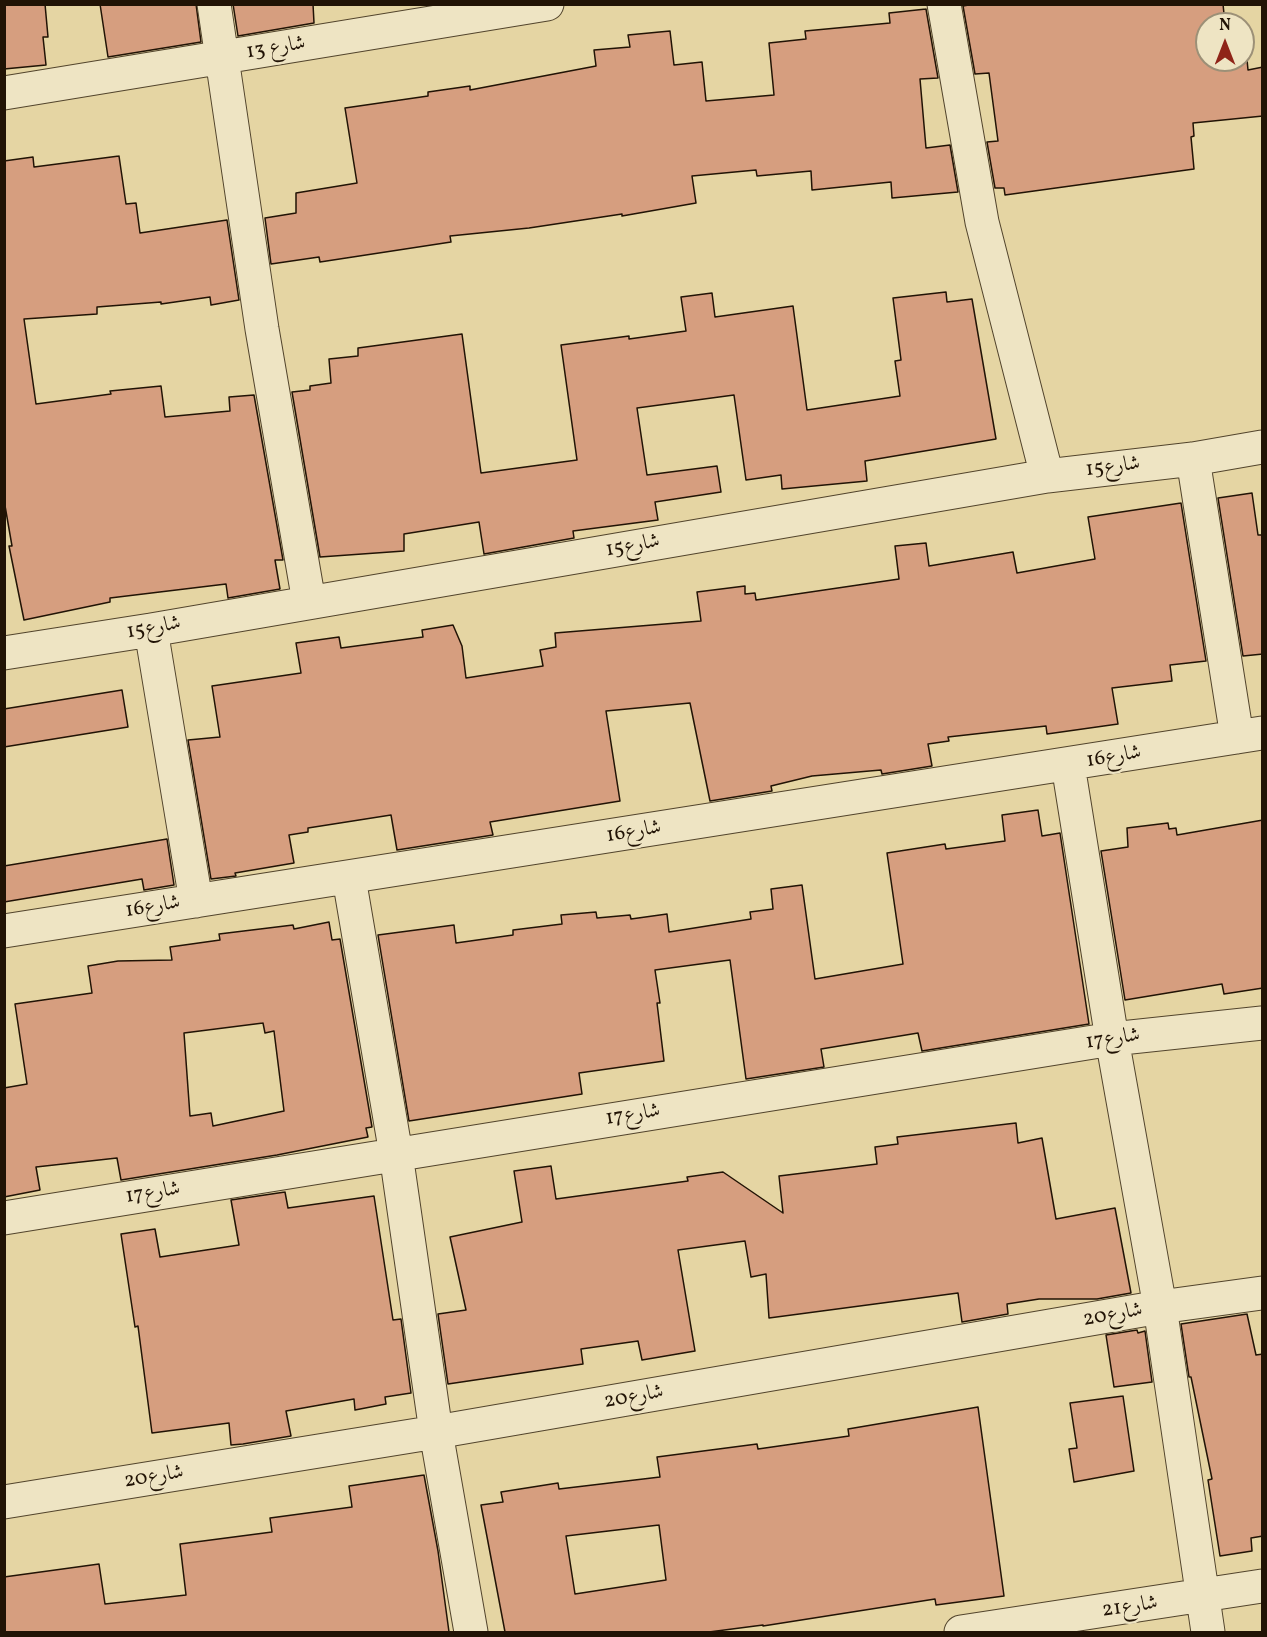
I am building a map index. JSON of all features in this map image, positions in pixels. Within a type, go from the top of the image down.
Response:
[{"type":"street","points":[[214,4],[262,329],[309,602]]},
{"type":"street","name":"شارع 13","points":[[4,93],[547,4]]},
{"type":"street","points":[[944,4],[982,222],[1047,476]]},
{"type":"street","name":"شارع15","points":[[4,653],[151,630],[1047,476],[1192,459],[1263,447]]},
{"type":"street","points":[[1192,459],[1250,735]]},
{"type":"street","points":[[151,630],[196,901]]},
{"type":"street","name":"شارع16","points":[[4,931],[1250,735]]},
{"type":"street","points":[[1068,765],[1112,1039],[1160,1307],[1208,1632]]},
{"type":"street","points":[[349,878],[396,1154],[436,1432],[471,1632]]},
{"type":"street","name":"شارع17","points":[[4,1218],[1112,1039],[1263,1023]]},
{"type":"street","name":"شارع20","points":[[4,1502],[436,1432],[1160,1307],[1263,1293]]},
{"type":"street","name":"شارع21","points":[[961,1632],[1203,1597],[1263,1586]]},
{"type":"building","points":[[4,4],[45,4],[48,37],[43,37],[46,65],[4,69]]},
{"type":"building","points":[[100,4],[196,4],[201,42],[108,57]]},
{"type":"building","points":[[233,4],[313,4],[314,23],[238,36]]},
{"type":"building","points":[[974,4],[1223,4],[1224,12],[1195,12],[1195,72],[1255,72],[1255,69],[1263,67],[1263,116],[1193,123],[1194,136],[1191,137],[1194,169],[1005,195],[1004,188],[995,188],[987,142],[998,141],[989,73],[975,74],[963,6]]},
{"type":"building","points":[[926,9],[938,78],[920,79],[926,148],[950,145],[958,192],[892,198],[891,182],[812,190],[811,171],[757,176],[756,170],[692,176],[696,203],[622,216],[622,214],[529,228],[450,236],[451,242],[320,262],[319,257],[271,264],[265,218],[296,213],[296,193],[357,183],[345,108],[428,96],[428,92],[470,86],[470,90],[596,66],[594,50],[630,47],[628,35],[670,31],[674,65],[702,62],[706,101],[774,95],[769,43],[806,39],[805,31],[890,23],[889,13]]},
{"type":"building","points":[[119,156],[126,204],[136,203],[140,233],[227,220],[239,300],[211,305],[210,297],[161,304],[161,302],[97,307],[97,314],[24,319],[36,404],[111,394],[110,391],[161,386],[165,417],[230,411],[229,397],[254,395],[283,560],[275,560],[280,589],[228,598],[226,584],[110,598],[110,602],[24,620],[9,546],[12,546],[4,500],[4,161],[33,157],[34,167]]},
{"type":"building","points":[[946,292],[947,302],[972,299],[996,439],[865,461],[867,481],[782,489],[781,475],[746,480],[734,395],[637,408],[647,475],[717,466],[721,492],[655,502],[658,520],[573,531],[574,538],[484,554],[479,522],[404,534],[404,551],[320,557],[292,392],[310,390],[310,386],[331,383],[329,359],[358,356],[358,348],[462,334],[481,473],[577,460],[561,345],[686,331],[681,297],[712,293],[715,317],[793,306],[807,410],[900,396],[895,361],[901,360],[893,298]]},
{"type":"building","points":[[1252,493],[1258,535],[1263,535],[1263,654],[1243,656],[1218,498]]},
{"type":"building","points":[[1181,503],[1206,661],[1170,665],[1172,681],[1112,688],[1118,724],[1047,734],[1046,726],[948,737],[949,741],[928,744],[932,766],[882,774],[881,770],[812,776],[771,786],[772,791],[710,801],[690,703],[606,711],[620,801],[490,822],[493,835],[397,850],[391,815],[308,828],[308,832],[289,835],[294,863],[211,879],[188,740],[220,737],[212,686],[301,673],[296,643],[339,637],[341,648],[423,637],[422,630],[453,625],[462,646],[466,678],[543,666],[540,650],[556,647],[555,633],[701,621],[697,592],[745,586],[745,594],[755,593],[756,600],[899,579],[895,546],[926,543],[929,566],[1013,552],[1017,573],[1095,559],[1088,517]]},
{"type":"building","points":[[122,690],[128,727],[4,747],[4,709]]},
{"type":"building","points":[[1038,810],[1042,836],[1060,833],[1089,1024],[922,1051],[918,1033],[821,1049],[824,1067],[746,1079],[730,960],[655,970],[664,1061],[579,1073],[582,1094],[409,1121],[378,935],[454,925],[456,943],[513,935],[513,930],[562,924],[561,915],[596,912],[597,918],[630,915],[631,919],[667,914],[669,932],[751,919],[750,912],[773,909],[771,889],[802,885],[815,979],[903,964],[887,853],[945,844],[946,849],[1005,841],[1002,815]]},
{"type":"building","points":[[1263,820],[1263,988],[1224,994],[1222,984],[1125,1000],[1101,851],[1128,847],[1127,828],[1168,823],[1169,829],[1176,828],[1177,835]]},
{"type":"building","points":[[167,839],[174,885],[144,890],[142,879],[4,902],[4,866]]},
{"type":"building","points":[[329,922],[332,940],[340,939],[372,1127],[366,1128],[368,1137],[277,1155],[121,1180],[117,1158],[36,1167],[40,1190],[4,1197],[4,1088],[27,1084],[15,1004],[92,993],[88,966],[118,961],[172,960],[170,947],[220,940],[219,934],[293,925],[294,929]],"holes":[[[263,1023],[265,1033],[274,1031],[284,1111],[213,1126],[211,1113],[190,1116],[184,1033]]]},
{"type":"building","points":[[1016,1123],[1018,1143],[1042,1138],[1056,1219],[1115,1208],[1131,1293],[1097,1299],[1039,1299],[1007,1304],[1008,1314],[962,1322],[958,1293],[769,1318],[766,1274],[751,1277],[745,1241],[678,1250],[695,1351],[642,1360],[638,1341],[581,1349],[583,1364],[448,1384],[438,1314],[466,1310],[450,1237],[522,1222],[514,1171],[551,1166],[556,1199],[688,1181],[687,1177],[723,1172],[783,1213],[779,1176],[877,1164],[875,1147],[898,1144],[897,1137]]},
{"type":"building","points":[[285,1192],[288,1208],[374,1196],[393,1320],[401,1319],[411,1393],[385,1397],[386,1404],[355,1410],[354,1399],[286,1411],[291,1436],[243,1444],[231,1445],[229,1423],[152,1433],[138,1326],[135,1327],[121,1234],[155,1229],[160,1257],[239,1245],[231,1200]]},
{"type":"building","points":[[1247,1314],[1256,1355],[1263,1354],[1263,1536],[1251,1538],[1252,1551],[1220,1556],[1208,1480],[1212,1479],[1191,1377],[1189,1377],[1181,1324]]},
{"type":"building","points":[[1137,1330],[1138,1333],[1145,1331],[1152,1382],[1114,1387],[1106,1335]]},
{"type":"building","points":[[1123,1396],[1134,1471],[1074,1482],[1069,1449],[1077,1448],[1070,1403]]},
{"type":"building","points":[[978,1407],[1004,1596],[936,1605],[935,1599],[763,1626],[709,1632],[505,1632],[481,1505],[503,1502],[501,1492],[558,1483],[559,1489],[660,1477],[657,1457],[757,1444],[758,1449],[849,1436],[848,1429]],"holes":[[[659,1525],[666,1580],[575,1594],[566,1536]]]},
{"type":"building","points":[[424,1475],[438,1551],[449,1632],[4,1632],[4,1577],[99,1564],[105,1604],[186,1595],[180,1544],[272,1532],[270,1518],[352,1507],[349,1486]]}]
